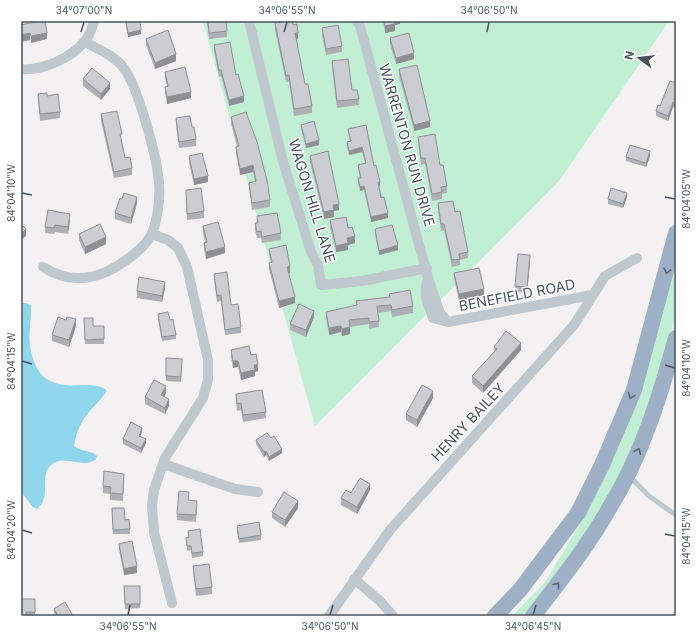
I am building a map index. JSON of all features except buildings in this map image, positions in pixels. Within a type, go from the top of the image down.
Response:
[{"type":"highway","points":[[495,616],[520,590],[578,513],[602,465],[634,390],[676,233]]},
{"type":"highway","points":[[533,616],[566,574],[590,539],[611,507],[628,474],[650,423],[676,338]]},
{"type":"street","points":[[21,69],[28,70],[47,66],[72,54],[85,42],[94,21]]},
{"type":"street","name":"WAGON HILL LANE","points":[[249,21],[282,158],[312,252],[318,265],[321,286],[428,273]]},
{"type":"street","name":"WARRENTON RUN DRIVE","points":[[357,21],[360,26],[428,273],[430,296],[440,313],[448,322]]},
{"type":"street","points":[[42,267],[55,274],[71,279],[92,278],[112,270],[130,258],[152,234],[158,204],[159,182],[153,152],[135,88],[123,67],[111,56],[85,42]]},
{"type":"street","points":[[152,234],[168,240],[178,248],[187,266],[208,360],[208,380],[203,398],[163,464],[154,490],[152,506],[154,532],[172,603]]},
{"type":"street","name":"HENRY BAILEY","points":[[329,616],[390,530],[574,325],[605,276],[636,258]]},
{"type":"street","name":"BENEFIELD ROAD","points":[[448,322],[592,295]]},
{"type":"street","points":[[163,464],[235,489],[258,492]]},
{"type":"street","points":[[354,580],[380,601],[393,616]]},
{"type":"lane","points":[[628,474],[649,496],[676,515]]},
{"type":"green space","points":[[203,21],[669,21],[559,181],[315,426]]},
{"type":"green space","points":[[676,249],[676,316],[634,448],[598,517],[530,608],[522,616],[512,616],[545,582],[587,513],[615,455]]},
{"type":"water","points":[[21,303],[31,305],[29,340],[31,351],[37,368],[45,378],[56,383],[68,385],[90,385],[100,387],[107,391],[82,421],[74,446],[95,454],[97,456],[96,459],[86,463],[62,461],[51,465],[48,468],[45,477],[44,497],[42,503],[37,509],[33,507],[21,492]]}]
